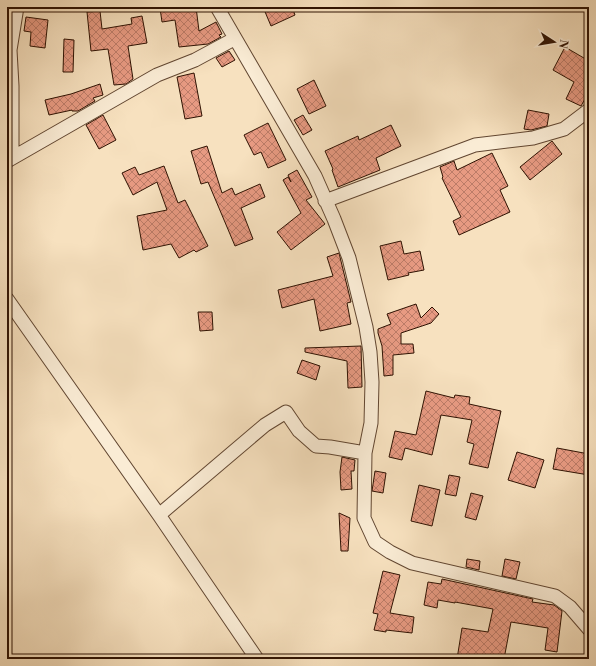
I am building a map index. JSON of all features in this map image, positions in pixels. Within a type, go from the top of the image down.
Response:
[{"type":"street","points":[[9,159],[12,86],[10,50],[17,7]]},
{"type":"street","points":[[217,7],[234,39],[315,176],[349,258],[368,340],[372,382],[371,423],[365,453],[364,518],[375,542],[390,552],[412,563],[555,596],[570,607],[589,629]]},
{"type":"street","points":[[9,159],[157,75],[195,60],[234,39]]},
{"type":"street","points":[[325,201],[475,145],[533,138],[564,129],[589,110]]},
{"type":"street","points":[[7,299],[160,515],[257,659]]},
{"type":"street","points":[[160,515],[265,425],[286,412],[299,431],[316,446],[330,446],[365,453]]},
{"type":"building","points":[[196,7],[199,31],[216,22],[222,34],[219,35],[221,37],[208,44],[179,47],[175,20],[162,22],[160,8]]},
{"type":"building","points":[[263,7],[292,7],[295,15],[271,26]]},
{"type":"building","points":[[100,11],[102,29],[132,24],[131,18],[142,16],[147,43],[128,46],[133,79],[126,84],[114,85],[108,49],[91,51],[87,12]]},
{"type":"building","points":[[26,17],[48,20],[45,48],[30,46],[31,32],[24,31]]},
{"type":"building","points":[[64,39],[74,40],[73,72],[63,72]]},
{"type":"building","points":[[565,47],[589,61],[589,92],[581,106],[566,99],[574,82],[553,70]]},
{"type":"building","points":[[229,51],[235,60],[222,67],[216,58]]},
{"type":"building","points":[[194,73],[202,116],[185,119],[177,77]]},
{"type":"building","points":[[314,80],[326,106],[309,114],[297,89]]},
{"type":"building","points":[[100,84],[103,95],[93,98],[95,101],[78,111],[72,110],[49,115],[45,100],[71,94]]},
{"type":"building","points":[[528,110],[549,114],[547,126],[531,130],[524,129]]},
{"type":"building","points":[[103,115],[116,140],[99,149],[86,125]]},
{"type":"building","points":[[303,115],[312,130],[303,135],[294,120]]},
{"type":"building","points":[[268,123],[286,160],[268,168],[261,152],[254,155],[244,135]]},
{"type":"building","points":[[391,125],[401,146],[376,158],[380,170],[338,187],[332,170],[333,169],[325,151],[358,136],[359,140]]},
{"type":"building","points":[[552,141],[562,154],[530,180],[520,167]]},
{"type":"building","points":[[207,146],[222,193],[232,188],[235,195],[260,184],[265,197],[241,208],[253,239],[235,246],[208,182],[201,184],[191,151]]},
{"type":"building","points":[[492,153],[508,186],[500,190],[510,212],[459,235],[453,221],[461,217],[442,178],[440,167],[454,161],[457,170]]},
{"type":"building","points":[[164,166],[178,203],[185,200],[208,246],[196,252],[194,250],[179,258],[171,244],[143,250],[137,216],[167,210],[157,182],[133,195],[122,173],[135,167],[139,175]]},
{"type":"building","points":[[297,170],[312,197],[306,200],[325,224],[291,250],[277,232],[301,213],[283,180],[288,177],[291,182],[288,175]]},
{"type":"building","points":[[401,241],[404,254],[420,251],[424,270],[408,273],[409,275],[388,280],[380,246]]},
{"type":"building","points":[[339,253],[351,302],[347,303],[351,324],[320,331],[314,299],[282,308],[278,290],[333,276],[327,257]]},
{"type":"building","points":[[416,304],[421,318],[432,307],[439,314],[431,323],[401,333],[401,344],[413,344],[414,353],[393,355],[393,375],[384,376],[382,346],[378,329],[391,324],[387,314]]},
{"type":"building","points":[[198,312],[212,312],[213,330],[200,331]]},
{"type":"building","points":[[361,346],[362,387],[348,388],[347,361],[305,352],[305,348]]},
{"type":"building","points":[[302,360],[320,366],[316,380],[297,373]]},
{"type":"building","points":[[426,391],[454,398],[455,395],[470,397],[469,404],[501,411],[488,468],[469,464],[474,444],[467,442],[472,420],[441,415],[432,455],[405,448],[402,460],[389,457],[395,431],[416,435]]},
{"type":"building","points":[[557,448],[589,454],[589,475],[553,469]]},
{"type":"building","points":[[517,452],[544,460],[535,488],[508,480]]},
{"type":"building","points":[[342,457],[355,460],[354,471],[351,471],[352,489],[341,490],[340,472]]},
{"type":"building","points":[[375,471],[386,473],[383,493],[372,491]]},
{"type":"building","points":[[449,475],[460,477],[456,496],[445,494]]},
{"type":"building","points":[[419,485],[440,490],[432,526],[411,521]]},
{"type":"building","points":[[471,493],[483,496],[476,520],[465,517]]},
{"type":"building","points":[[339,513],[350,518],[348,551],[341,551]]},
{"type":"building","points":[[467,559],[480,561],[479,570],[466,567]]},
{"type":"building","points":[[505,559],[520,562],[516,579],[502,576]]},
{"type":"building","points":[[383,571],[400,575],[390,613],[414,617],[412,633],[374,630],[378,614],[373,613]]},
{"type":"building","points":[[442,579],[533,599],[532,602],[554,605],[562,611],[557,652],[545,650],[548,628],[511,622],[504,659],[457,659],[462,628],[488,632],[493,609],[438,600],[437,608],[424,605],[428,582],[441,584]]}]
